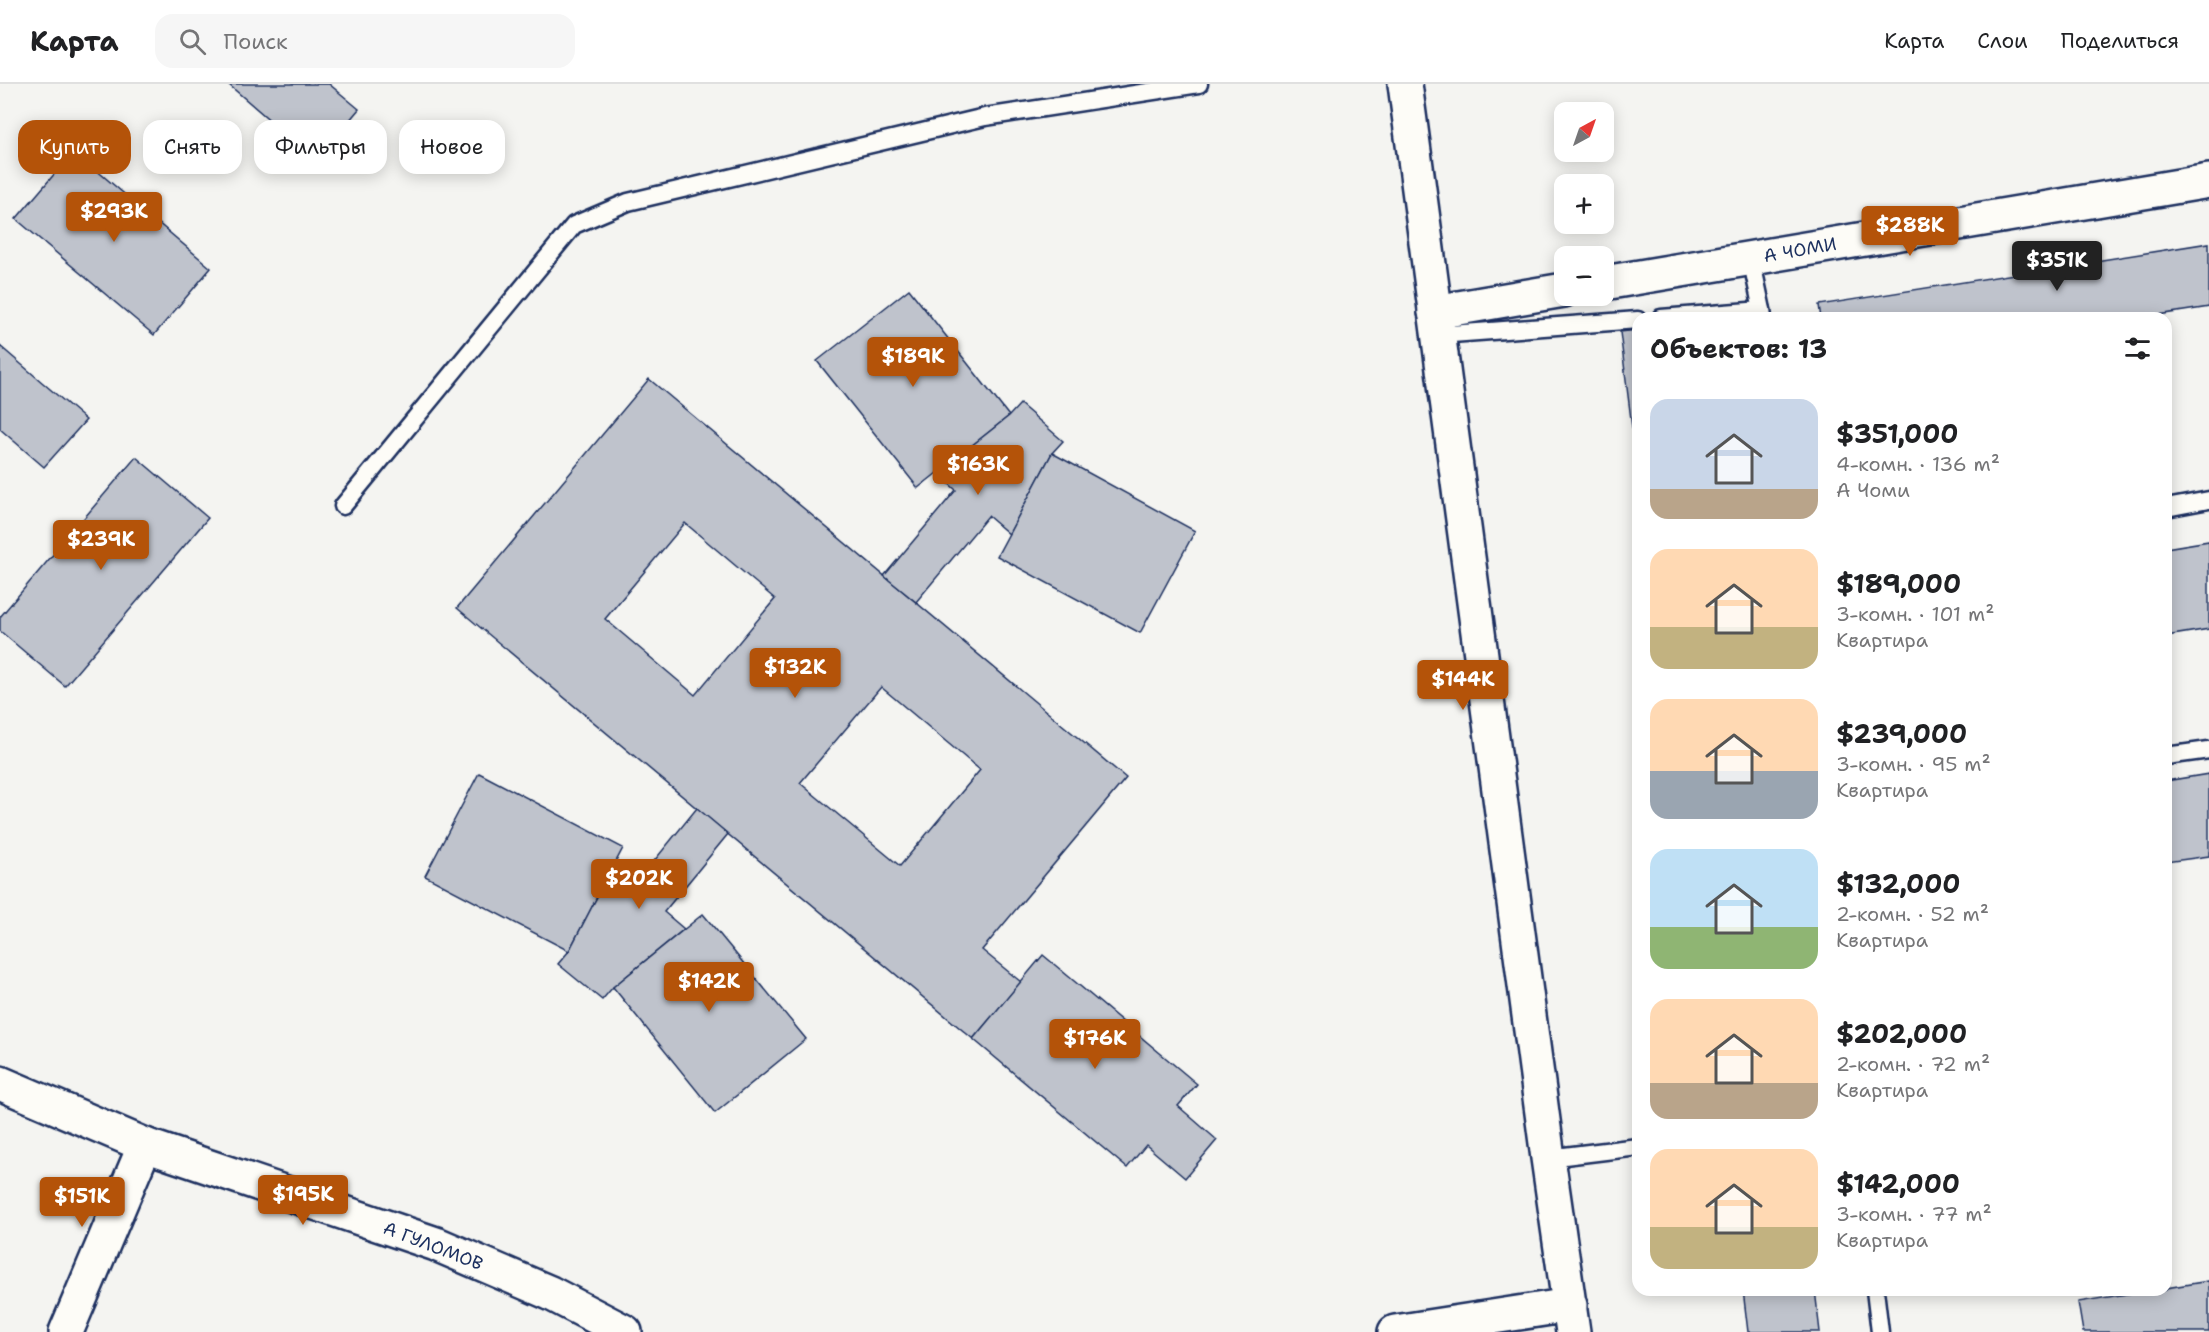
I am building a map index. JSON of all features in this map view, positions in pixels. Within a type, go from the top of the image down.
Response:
[{"type":"street","points":[[1395,1332],[1571,1318],[1405,84]]},
{"type":"street","name":"А ЧОМИ","points":[[1614,281],[2209,181]]},
{"type":"street","points":[[1437,324],[1554,293]]},
{"type":"street","name":"А ГУЛОМОВ","points":[[0,1083],[145,1145],[436,1244],[550,1293],[612,1328]]},
{"type":"street","points":[[66,1332],[145,1145]]},
{"type":"lane","points":[[343,506],[574,225],[628,202],[985,117],[1199,84]]},
{"type":"lane","points":[[1751,258],[1762,312]]},
{"type":"lane","points":[[1437,324],[1632,320]]},
{"type":"lane","points":[[2172,507],[2209,500]]},
{"type":"lane","points":[[2172,755],[2209,750]]},
{"type":"lane","points":[[1548,1158],[1632,1148]]},
{"type":"lane","points":[[1876,1296],[1880,1332]]},
{"type":"building","points":[[228,84],[329,84],[359,109],[350,120],[270,120]]},
{"type":"building","points":[[54,174],[101,174],[211,268],[154,335],[16,219]]},
{"type":"building","points":[[2209,243],[2209,307],[2172,313],[1820,312],[1819,305]]},
{"type":"building","points":[[909,289],[1009,416],[918,488],[817,361]]},
{"type":"building","points":[[1632,331],[1632,427],[1620,332]]},
{"type":"building","points":[[0,346],[86,420],[44,467],[0,429]]},
{"type":"building","points":[[649,379],[1126,778],[982,950],[1021,982],[973,1039],[457,608]],"holes":[[[685,523],[775,599],[695,695],[605,619]],[[881,687],[980,770],[900,866],[800,783]]]},
{"type":"building","points":[[1020,404],[1063,441],[1052,453],[1009,534],[988,516],[916,602],[884,576],[956,490],[937,473],[1009,416]]},
{"type":"building","points":[[1052,453],[1195,531],[1140,633],[997,556]]},
{"type":"building","points":[[136,457],[208,518],[65,686],[0,631],[0,617]]},
{"type":"building","points":[[2209,541],[2209,629],[2172,635],[2172,547]]},
{"type":"building","points":[[479,773],[623,848],[569,951],[425,876]]},
{"type":"building","points":[[2209,774],[2209,856],[2172,861],[2172,780]]},
{"type":"building","points":[[697,808],[728,834],[664,912],[684,929],[613,987],[602,1000],[558,964],[569,951],[611,870],[633,887]]},
{"type":"building","points":[[703,914],[806,1039],[715,1113],[613,987]]},
{"type":"building","points":[[1043,955],[1197,1084],[1178,1106],[1217,1140],[1185,1178],[1146,1145],[1127,1168],[973,1039]]},
{"type":"building","points":[[2209,1281],[2209,1332],[2083,1332],[2078,1302],[2114,1296],[2172,1296],[2172,1287]]},
{"type":"building","points":[[1744,1296],[1816,1296],[1820,1332],[1748,1332]]}]
